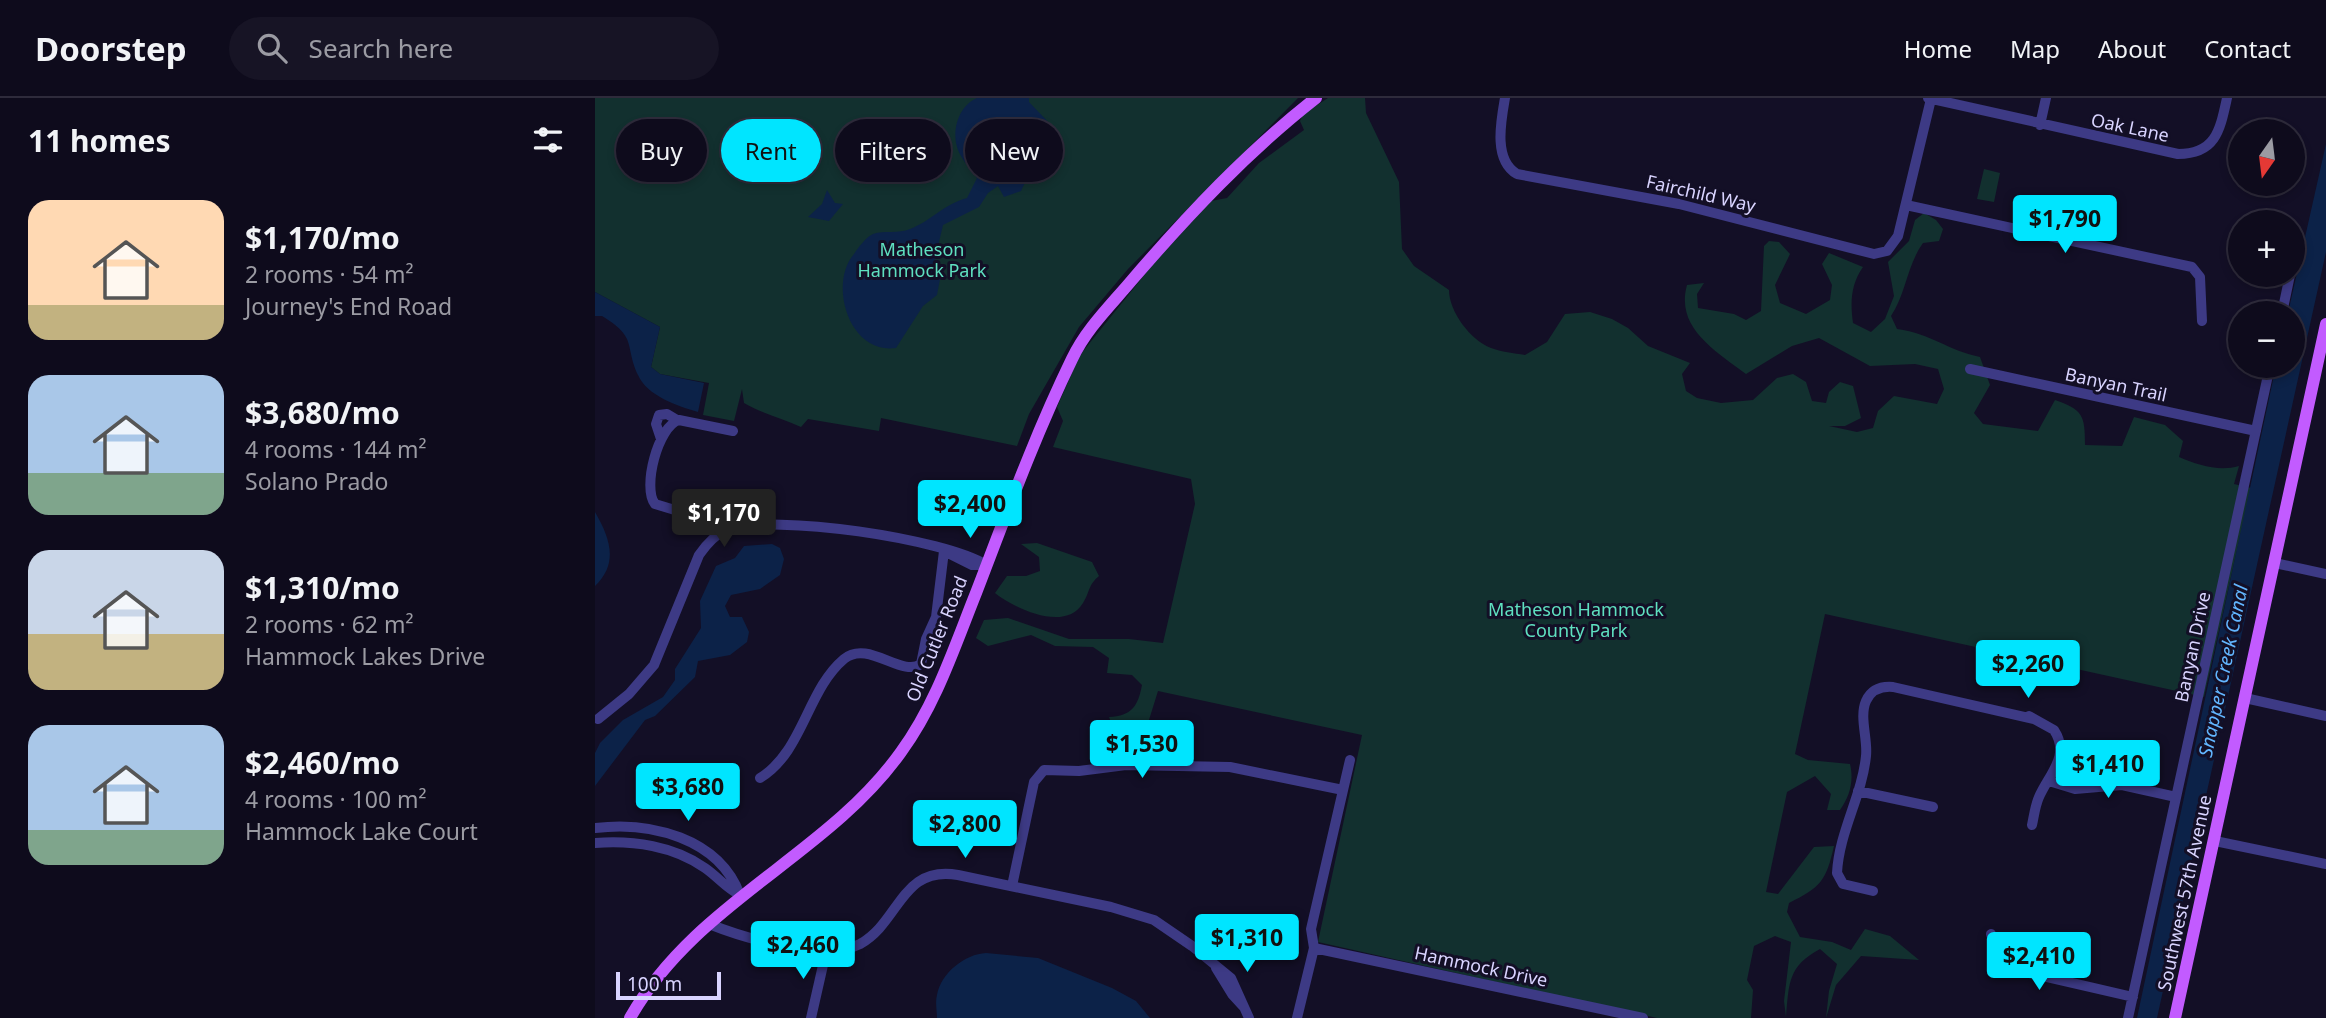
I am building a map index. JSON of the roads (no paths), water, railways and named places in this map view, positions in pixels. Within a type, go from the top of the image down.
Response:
[{"type":"main road","name":"Old Cutler Road","points":[[630,1018],[661,972],[709,924],[740,895],[855,805],[900,754],[932,703],[1072,358],[1087,334],[1208,196],[1261,144],[1316,98]]},
{"type":"main road","name":"Southwest 57th Avenue","points":[[2175,1018],[2326,324]]},
{"type":"street","name":"Fairchild Way","points":[[1505,98],[1501,139],[1508,167],[1527,177],[1679,204],[1761,223],[1865,253],[1887,251],[1898,236],[1906,205]]},
{"type":"street","points":[[2040,125],[2046,98]]},
{"type":"street","name":"Oak Lane","points":[[1929,99],[2170,153],[2193,154],[2204,150],[2218,131],[2227,98]]},
{"type":"street","points":[[1929,99],[1906,205],[2192,267],[2200,277],[2202,321]]},
{"type":"street","name":"Banyan Trail","points":[[1970,369],[2256,431]]},
{"type":"street","name":"Banyan Drive","points":[[2128,1018],[2267,378]]},
{"type":"street","points":[[717,536],[688,514],[658,506],[651,499],[649,486],[661,439],[677,420],[733,431]]},
{"type":"street","points":[[598,719],[628,694],[654,665],[699,555],[717,536],[732,528],[821,525],[944,551],[956,551],[986,565]]},
{"type":"street","points":[[760,778],[779,761],[810,711],[818,692],[846,657],[860,653],[912,667],[921,663],[926,639],[936,617],[944,551]]},
{"type":"street","points":[[2274,563],[2326,574]]},
{"type":"street","points":[[1873,891],[1846,886],[1837,878],[1843,835],[1866,755],[1863,710],[1871,693],[1881,687],[1893,687],[2033,719],[2054,730],[2060,743],[2061,758],[2039,797],[2032,825]]},
{"type":"street","points":[[2245,698],[2326,716]]},
{"type":"street","points":[[1297,1018],[1314,948],[1311,929],[1350,760]]},
{"type":"street","points":[[1012,886],[1034,782],[1044,770],[1079,771],[1126,765],[1230,767],[1343,790]]},
{"type":"street","points":[[2049,780],[2080,789],[2122,785],[2176,797]]},
{"type":"street","points":[[1858,790],[1933,807]]},
{"type":"street","points":[[595,828],[639,828],[690,841],[707,851],[735,880],[740,895]]},
{"type":"street","points":[[658,847],[663,832]]},
{"type":"street","points":[[2215,841],[2326,864]]},
{"type":"street","points":[[595,843],[658,847],[704,867],[727,888],[740,895]]},
{"type":"street","points":[[709,924],[733,932],[826,952],[847,949],[867,939],[886,922],[907,891],[932,874],[953,874],[1150,918],[1192,946],[1216,968],[1249,1018]]},
{"type":"street","points":[[1991,934],[1994,948],[2016,970],[2133,997]]},
{"type":"street","name":"Hammock Drive","points":[[1314,948],[1643,1018]]},
{"type":"street","points":[[811,1018],[826,952]]},
{"type":"water","points":[[977,98],[1029,98],[1029,102],[1045,119],[965,119],[965,162],[958,150],[955,135],[961,113]]},
{"type":"water","points":[[2326,144],[2326,252],[2305,347],[2305,301],[2291,301],[2294,287],[2305,287],[2305,237]]},
{"type":"water","points":[[975,182],[1025,182],[1021,191],[1004,197],[998,186],[988,193],[979,207],[943,225],[934,263],[941,274],[937,295],[923,306],[896,348],[880,347],[866,340],[855,329],[843,299],[846,267],[858,249],[870,235],[910,229],[951,204],[967,198]]},
{"type":"water","points":[[827,190],[835,203],[843,204],[829,221],[808,217],[822,204]]},
{"type":"water","points":[[595,292],[660,327],[651,367],[660,374],[704,383],[698,412],[681,407],[648,389],[638,375],[626,336],[602,316],[595,316]]},
{"type":"water","name":"Snapper Creek Canal","points":[[2273,378],[2298,378],[2157,1018],[2137,1018]]},
{"type":"water","points":[[595,512],[605,531],[610,559],[603,577],[595,586]]},
{"type":"water","points":[[772,544],[780,548],[784,559],[780,575],[760,589],[731,595],[725,606],[730,617],[742,617],[749,632],[747,642],[730,655],[698,661],[695,677],[655,716],[645,720],[595,786],[595,753],[600,743],[623,720],[663,697],[675,680],[675,669],[701,628],[700,601],[716,566],[735,558],[744,546]]},
{"type":"water","points":[[986,953],[1038,958],[1112,988],[1136,1001],[1150,1018],[937,1018],[936,998],[943,979],[962,961]]},
{"type":"park label","name":"Matheson Hammock Park","points":[[922,260]]},
{"type":"park label","name":"Matheson Hammock County Park","points":[[1576,620]]}]
